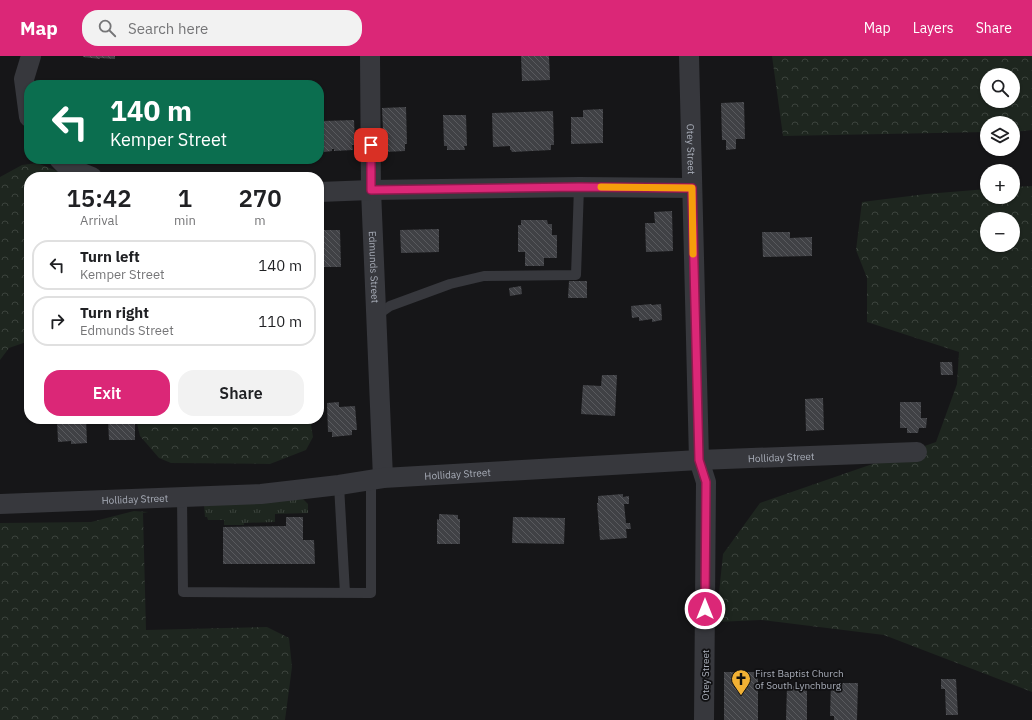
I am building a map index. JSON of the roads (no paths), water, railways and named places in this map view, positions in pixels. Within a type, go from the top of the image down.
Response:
[{"type":"street","points":[[24,80],[31,56]]},
{"type":"street","name":"Edmunds Street","points":[[370,56],[371,190],[376,316],[377,479]]},
{"type":"street","name":"Otey Street","points":[[690,56],[699,460],[706,482],[704,720]]},
{"type":"street","points":[[64,164],[67,167],[80,172]]},
{"type":"street","points":[[324,192],[579,187],[692,188]]},
{"type":"street","name":"Holliday Street","points":[[0,504],[261,494],[377,479],[699,460],[917,452]]},
{"type":"lane","points":[[376,316],[390,306],[450,284],[484,276],[576,275],[579,187]]},
{"type":"lane","points":[[182,497],[183,592],[371,593],[377,479]]},
{"type":"lane","points":[[339,485],[345,593]]},
{"type":"place","name":"First Baptist Church of South Lynchburg","points":[[741,696]]}]
